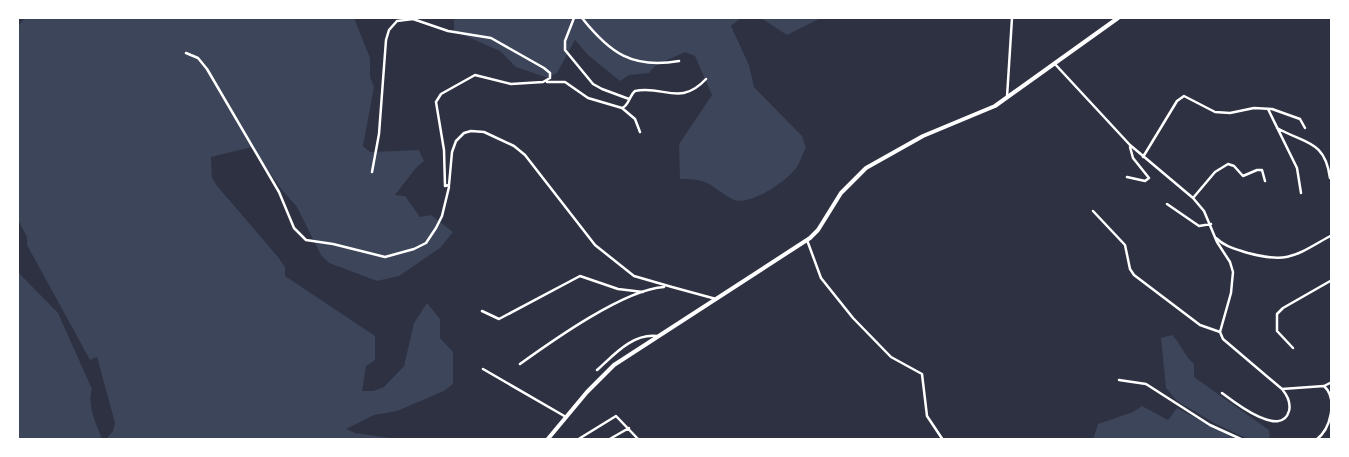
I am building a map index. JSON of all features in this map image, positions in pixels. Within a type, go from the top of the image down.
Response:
[{"type":"main road","points":[[547,440],[611,367],[807,240],[818,230],[847,186],[866,168],[923,136],[981,114],[1006,99],[1118,18]]},
{"type":"street","points":[[573,18],[565,41],[565,50],[593,84],[628,99]]},
{"type":"street","points":[[582,18],[599,39],[618,54],[659,63],[680,61]]},
{"type":"street","points":[[1006,99],[1012,18]]},
{"type":"street","points":[[372,172],[379,136],[386,40],[388,32],[397,21],[413,19],[448,31],[496,40],[547,70],[550,79],[540,82]]},
{"type":"street","points":[[186,54],[198,58],[207,68],[279,192],[294,228],[306,240],[333,244],[385,257],[414,250],[426,243],[442,216],[450,185],[452,152],[456,142],[464,133],[471,131],[484,132],[514,146],[525,154],[595,245],[634,276],[716,298]]},
{"type":"street","points":[[1054,63],[1130,145],[1193,198],[1203,209],[1215,236],[1230,262],[1233,272],[1231,292],[1220,332],[1224,340],[1282,388],[1288,399],[1288,411],[1284,418],[1274,421],[1254,415],[1222,394]]},
{"type":"street","points":[[450,185],[446,187],[444,183],[444,150],[436,104],[438,97],[477,75],[496,79],[506,84],[565,82],[591,100],[620,108],[635,119],[640,132]]},
{"type":"street","points":[[620,108],[625,107],[628,99],[638,90],[677,94],[688,93],[706,79]]},
{"type":"street","points":[[1143,157],[1182,97],[1190,97],[1219,113],[1268,108],[1298,117],[1304,128]]},
{"type":"street","points":[[1268,108],[1276,128],[1297,168],[1301,193]]},
{"type":"street","points":[[1276,128],[1316,146],[1326,160],[1330,178]]},
{"type":"street","points":[[1127,177],[1145,181],[1148,178],[1133,158],[1130,145]]},
{"type":"street","points":[[1193,198],[1217,170],[1228,164],[1234,166],[1243,176],[1261,169],[1265,180]]},
{"type":"street","points":[[1167,204],[1199,226],[1211,224]]},
{"type":"street","points":[[1093,211],[1125,245],[1130,269],[1134,275],[1200,325],[1220,332]]},
{"type":"street","points":[[1215,236],[1231,248],[1279,259],[1296,255],[1332,235]]},
{"type":"street","points":[[807,240],[821,278],[853,318],[891,357],[922,374],[928,419],[943,440]]},
{"type":"street","points":[[482,311],[499,319],[580,276],[618,289],[645,292]]},
{"type":"street","points":[[1293,348],[1276,331],[1275,322],[1277,314],[1283,308],[1332,280]]},
{"type":"street","points":[[520,364],[587,319],[658,287],[672,287]]},
{"type":"street","points":[[596,370],[636,339],[657,336]]},
{"type":"street","points":[[483,369],[566,417]]},
{"type":"street","points":[[1118,380],[1146,384],[1198,418],[1243,440]]},
{"type":"street","points":[[1282,388],[1332,384]]},
{"type":"street","points":[[1316,440],[1326,430],[1330,416],[1331,397],[1324,386]]},
{"type":"street","points":[[577,440],[615,417],[620,418],[639,440]]},
{"type":"street","points":[[608,440],[629,428]]},
{"type":"shaded area","points":[[25,18],[354,18],[370,58],[370,77],[374,87],[363,146],[370,152],[419,150],[424,161],[416,168],[395,195],[405,196],[420,217],[431,215],[453,232],[440,248],[399,276],[377,281],[329,263],[321,255],[297,207],[282,190],[252,147],[211,157],[212,178],[278,257],[285,267],[285,276],[375,336],[375,360],[366,366],[362,391],[373,391],[384,387],[404,366],[414,323],[427,303],[440,319],[440,338],[453,352],[453,384],[444,391],[397,411],[374,415],[346,429],[355,433],[397,439],[106,439],[113,431],[115,423],[97,357],[90,360],[27,245],[27,237],[18,220],[18,26]]},
{"type":"shaded area","points":[[457,18],[741,18],[731,26],[749,65],[754,87],[802,136],[806,148],[794,171],[778,185],[748,200],[739,201],[732,199],[704,182],[680,179],[679,144],[712,95],[695,56],[685,52],[656,65],[649,73],[629,75],[620,81],[588,55],[575,40],[557,73],[548,78],[516,67],[500,51],[454,31],[454,20]]},
{"type":"shaded area","points":[[761,18],[821,18],[787,35]]},
{"type":"shaded area","points":[[18,272],[58,313],[92,389],[91,408],[102,439],[18,439]]},
{"type":"shaded area","points":[[1172,335],[1194,364],[1194,377],[1269,430],[1270,439],[1248,439],[1216,424],[1177,401],[1166,388],[1161,338]]},
{"type":"shaded area","points":[[1142,406],[1168,420],[1177,408],[1236,439],[1093,440],[1098,424],[1133,412]]}]
